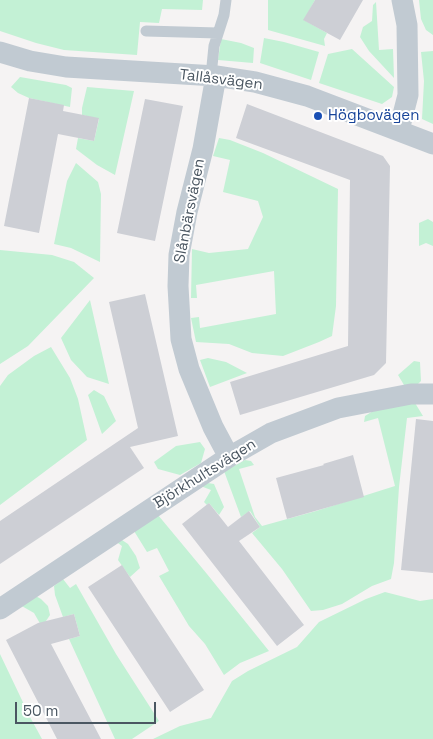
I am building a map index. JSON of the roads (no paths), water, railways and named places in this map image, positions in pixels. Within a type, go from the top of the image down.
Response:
[{"type":"street","points":[[399,130],[408,94],[406,25],[402,0]]},
{"type":"street","name":"Tallåsvägen","points":[[0,52],[30,61],[66,67],[213,76],[255,82],[307,96],[433,144]]},
{"type":"street","name":"Slånbärsvägen","points":[[213,76],[202,148],[179,255],[178,286],[181,339],[189,369],[213,428],[229,457]]},
{"type":"street","name":"Björkhultsvägen","points":[[0,609],[229,457],[271,433],[338,408],[412,394],[433,394]]},
{"type":"lane","points":[[213,76],[214,46],[224,15],[226,0]]},
{"type":"lane","points":[[146,30],[218,33]]},
{"type":"place","name":"Högbovägen","points":[[318,116]]}]
